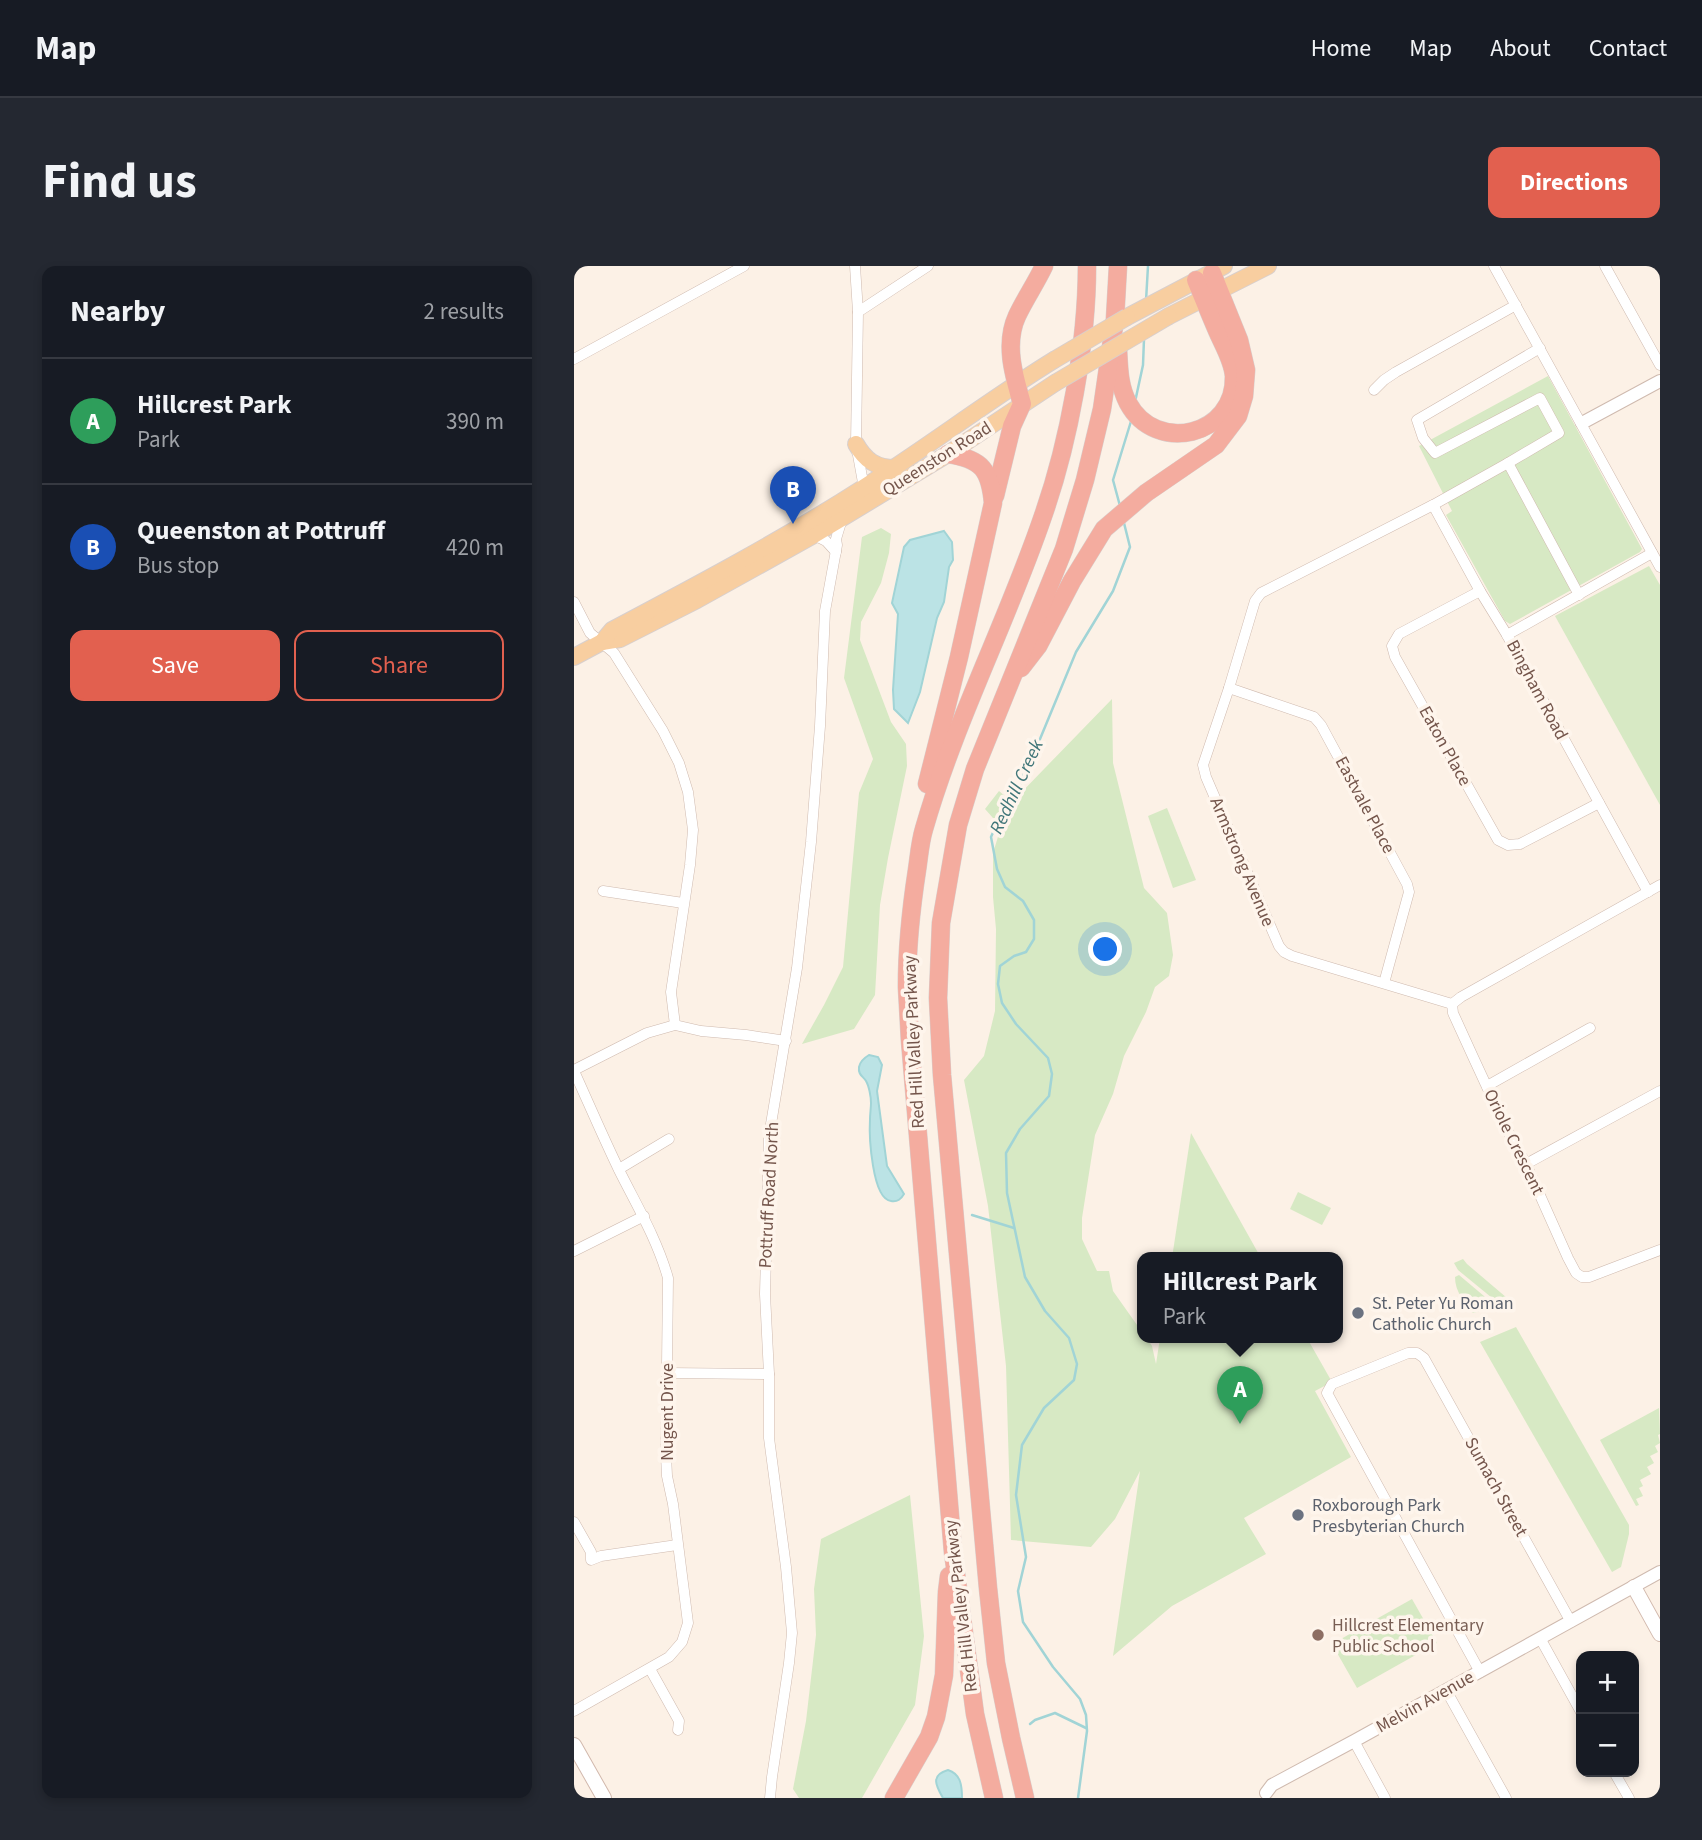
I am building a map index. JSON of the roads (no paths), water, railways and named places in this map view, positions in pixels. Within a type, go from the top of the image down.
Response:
[{"type":"highway","points":[[923,831],[926,792],[993,503],[1012,426],[1022,404],[1011,354],[1016,318],[1044,266]]},
{"type":"highway","name":"Red Hill Valley Parkway","points":[[994,1798],[975,1714],[953,1552],[911,1052],[907,985],[910,930],[923,831],[952,743],[1006,615],[1055,479],[1075,388],[1084,320],[1087,266]]},
{"type":"highway","name":"Red Hill Valley Parkway","points":[[1025,1798],[996,1663],[988,1588],[942,1075],[938,998],[940,923],[958,825],[975,769],[1064,549],[1081,491],[1102,409],[1115,319],[1118,266]]},
{"type":"highway","points":[[1115,319],[1120,381],[1135,414],[1149,425],[1175,435],[1195,432],[1213,422],[1228,405],[1233,391],[1234,375],[1211,294],[1210,273]]},
{"type":"highway","points":[[1008,685],[1038,646],[1072,581],[1104,529],[1146,493],[1216,445],[1238,416],[1244,396],[1245,370],[1239,340],[1211,294]]},
{"type":"highway","points":[[948,454],[966,456],[981,466],[989,480],[993,503]]},
{"type":"highway","points":[[894,1798],[929,1737],[936,1717],[943,1675],[947,1592],[953,1552]]},
{"type":"main road","name":"Queenston Road","points":[[574,657],[602,642],[620,639],[697,600],[814,535],[948,454],[1055,383],[1169,316],[1268,266]]},
{"type":"main road","name":"Queenston Road","points":[[602,642],[611,630],[800,528],[895,468],[1054,360],[1210,273]]},
{"type":"main road","points":[[856,444],[868,460],[878,467],[895,468]]},
{"type":"main road","points":[[1634,1587],[1660,1634]]},
{"type":"main road","points":[[574,1745],[604,1798]]},
{"type":"street","points":[[574,359],[744,266]]},
{"type":"street","points":[[855,266],[858,312],[856,444],[864,488]]},
{"type":"street","points":[[858,312],[928,266]]},
{"type":"street","points":[[1494,266],[1660,567]]},
{"type":"street","points":[[1605,266],[1660,365]]},
{"type":"street","points":[[1374,390],[1396,372],[1516,306]]},
{"type":"street","points":[[1433,505],[1559,433],[1540,398],[1435,453],[1423,438],[1417,420],[1540,348]]},
{"type":"street","points":[[1582,423],[1660,381]]},
{"type":"street","points":[[1508,463],[1579,595]]},
{"type":"street","name":"Armstrong Avenue","points":[[1433,505],[1261,593],[1255,601],[1203,765],[1279,946],[1284,952],[1452,1004]]},
{"type":"street","name":"Bingham Road","points":[[1433,505],[1648,892]]},
{"type":"street","name":"Pottruff Road North","points":[[770,1798],[792,1633],[769,1438],[765,1294],[769,1136],[797,968],[811,842],[825,611],[836,539],[843,517]]},
{"type":"street","points":[[814,535],[826,541],[835,552]]},
{"type":"street","points":[[1507,635],[1652,553]]},
{"type":"street","name":"Eaton Place","points":[[1480,591],[1399,634],[1392,646],[1401,668],[1498,840],[1508,845],[1520,844],[1599,803]]},
{"type":"street","points":[[574,602],[590,632],[614,653],[663,732],[679,763],[688,792],[693,830],[671,992],[675,1024]]},
{"type":"street","name":"Eastvale Place","points":[[1229,688],[1306,713],[1321,724],[1407,884],[1409,892],[1384,983]]},
{"type":"street","points":[[1452,1004],[1660,885]]},
{"type":"street","points":[[603,891],[683,903]]},
{"type":"street","name":"Oriole Crescent","points":[[1452,1004],[1487,1086],[1576,1273],[1582,1278],[1589,1277],[1660,1250]]},
{"type":"street","points":[[574,1071],[647,1032],[675,1024],[701,1031],[786,1041]]},
{"type":"street","points":[[1487,1086],[1590,1028]]},
{"type":"street","name":"Nugent Drive","points":[[574,1071],[644,1216],[661,1254],[668,1278],[667,1476],[688,1623],[682,1642],[669,1657],[574,1711]]},
{"type":"street","points":[[1526,1164],[1660,1091]]},
{"type":"street","points":[[619,1169],[669,1139]]},
{"type":"street","points":[[574,1251],[644,1216]]},
{"type":"street","name":"Sumach Street","points":[[1480,1672],[1327,1393],[1334,1383],[1408,1353],[1418,1353],[1424,1358],[1571,1622]]},
{"type":"street","points":[[667,1373],[769,1374]]},
{"type":"street","points":[[574,1522],[591,1552],[592,1560],[601,1556],[677,1545]]},
{"type":"street","name":"Melvin Avenue","points":[[1266,1796],[1272,1785],[1660,1572]]},
{"type":"street","points":[[1540,1638],[1576,1703]]},
{"type":"street","points":[[650,1669],[679,1721],[678,1730]]},
{"type":"street","points":[[1446,1690],[1506,1798]]},
{"type":"street","points":[[1354,1741],[1385,1798]]},
{"type":"street","points":[[1617,1777],[1629,1798]]},
{"type":"water","points":[[944,531],[952,542],[953,560],[949,567],[944,602],[937,618],[920,692],[908,723],[894,709],[898,614],[892,603],[904,547],[910,540]]},
{"type":"water","points":[[869,1055],[878,1057],[882,1065],[877,1091],[887,1166],[904,1194],[896,1201],[885,1198],[873,1166],[870,1095],[859,1070],[861,1061]]},
{"type":"water","points":[[948,1770],[958,1777],[962,1798],[943,1798],[938,1789],[937,1778]]},
{"type":"waterway","name":"Redhill Creek","points":[[1146,301],[1148,266]]},
{"type":"waterway","name":"Redhill Creek","points":[[1135,402],[1143,365],[1144,339]]},
{"type":"waterway","name":"Redhill Creek","points":[[1120,506],[1113,480],[1132,418]]},
{"type":"waterway","name":"Redhill Creek","points":[[1078,1798],[1087,1731],[1086,1715],[1080,1699],[1053,1667],[1023,1622],[1018,1591],[1026,1557],[1016,1495],[1022,1445],[1044,1408],[1074,1380],[1077,1364],[1069,1338],[1045,1311],[1025,1277],[1007,1193],[1006,1153],[1020,1129],[1049,1096],[1052,1074],[1048,1058],[1016,1024],[1002,1003],[998,984],[1000,966],[1014,956],[1026,952],[1034,939],[1034,920],[1023,901],[1005,887],[997,869],[991,837],[1007,801],[1022,782],[1029,754],[1040,739],[1076,652],[1113,591],[1130,547],[1124,523]]},
{"type":"waterway","points":[[972,1215],[1014,1228]]},
{"type":"waterway","points":[[1030,1724],[1055,1713],[1086,1728]]},
{"type":"place","name":"Queenston at Pottruff","points":[[793,524]]},
{"type":"place","name":"St. Peter Yu Roman Catholic Church","points":[[1358,1313]]},
{"type":"place","name":"Hillcrest Park","points":[[1240,1424]]},
{"type":"place","name":"Roxborough Park Presbyterian Church","points":[[1298,1515]]},
{"type":"place","name":"Hillcrest Elementary Public School","points":[[1318,1635]]}]
